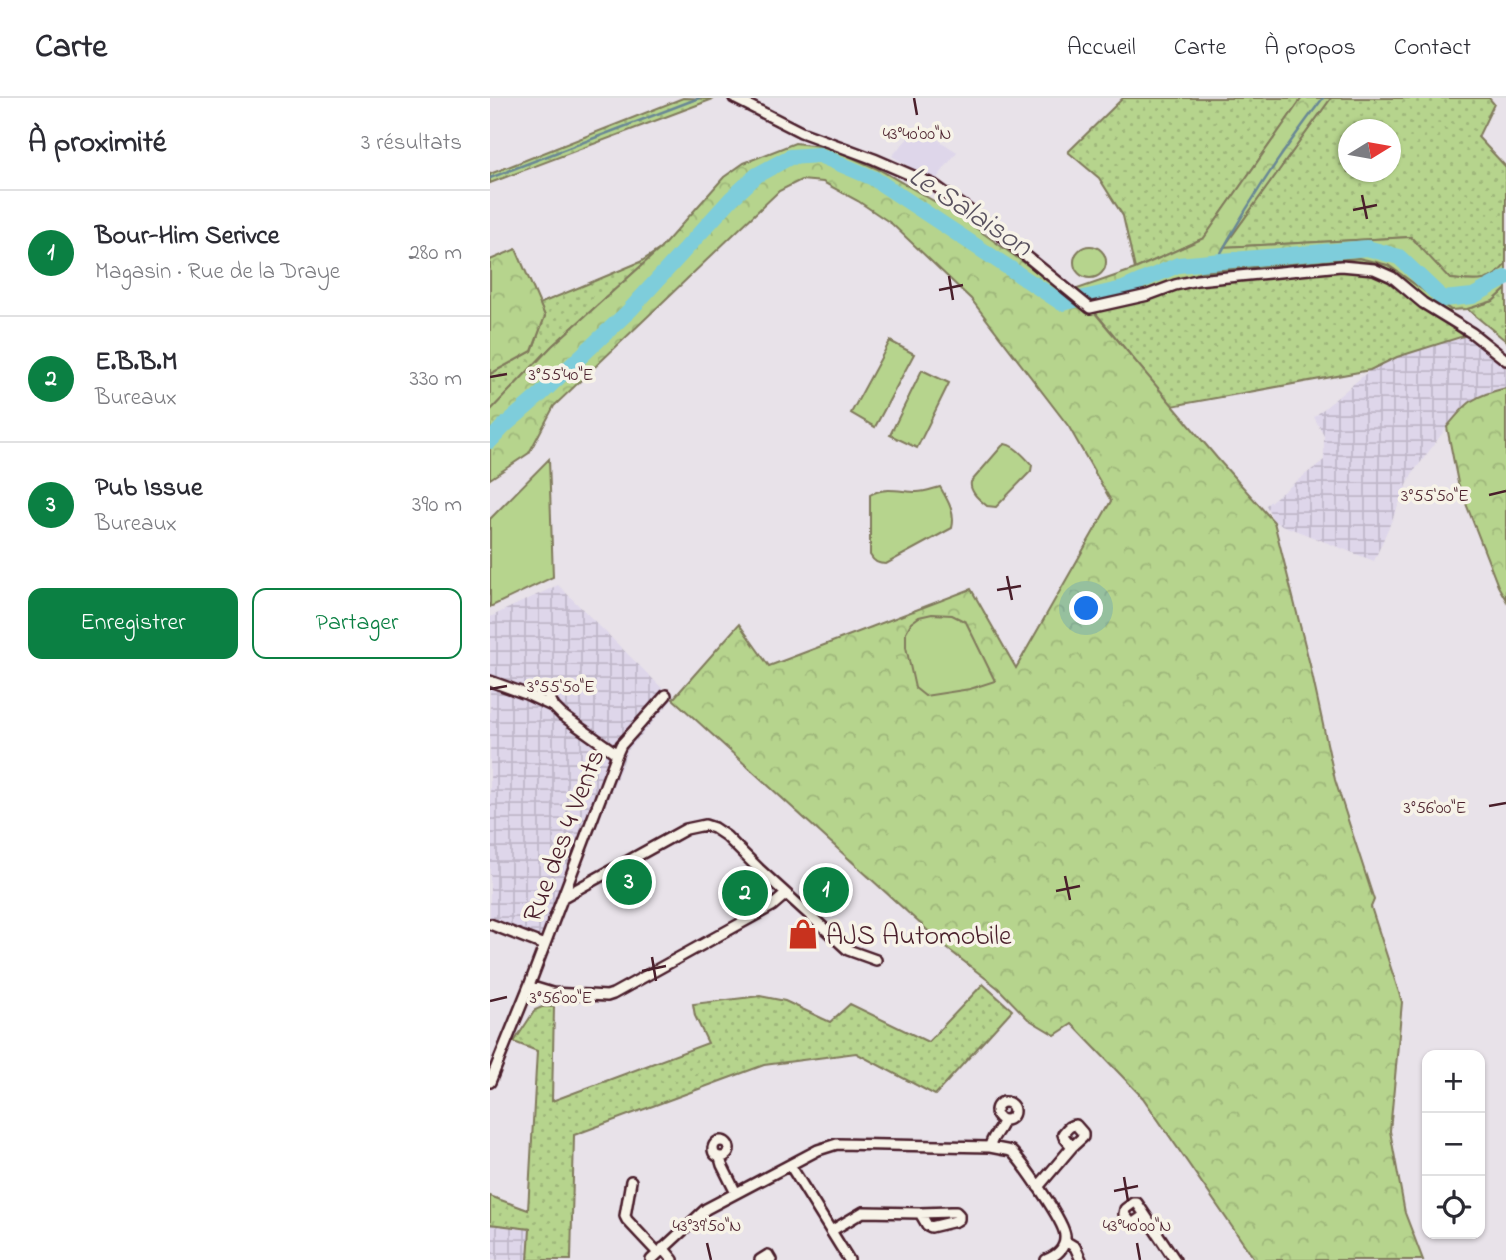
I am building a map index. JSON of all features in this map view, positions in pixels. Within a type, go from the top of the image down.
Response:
[{"type":"street","points":[[734,98],[793,129],[934,185],[981,219],[1090,308],[1148,295],[1197,280],[1341,266],[1374,269],[1392,277],[1423,303],[1472,333],[1506,360]]},
{"type":"street","points":[[490,681],[554,707]]},
{"type":"street","points":[[546,690],[554,707],[562,715],[617,754]]},
{"type":"street","name":"Rue des 4 Vents","points":[[490,1082],[621,745],[666,695]]},
{"type":"street","points":[[563,897],[686,829],[705,825],[726,836],[848,950],[876,961]]},
{"type":"street","points":[[529,986],[552,993],[607,996],[772,906],[786,894]]},
{"type":"street","points":[[490,924],[544,945]]},
{"type":"street","points":[[990,1147],[1003,1120]]},
{"type":"street","points":[[650,1260],[706,1209],[824,1147],[837,1144],[990,1147],[1012,1151],[1064,1229],[1065,1241],[1057,1255],[1046,1260]]},
{"type":"street","points":[[1038,1187],[1072,1147]]},
{"type":"street","points":[[720,1158],[736,1193]]},
{"type":"street","points":[[790,1165],[849,1260]]},
{"type":"street","points":[[631,1181],[625,1216],[673,1260]]},
{"type":"street","points":[[831,1231],[863,1212],[920,1213]]},
{"type":"street","points":[[1145,1215],[1175,1260]]},
{"type":"street","points":[[1065,1241],[1075,1247],[1082,1260]]},
{"type":"street","points":[[760,1260],[768,1255],[771,1260]]},
{"type":"shaded area","points":[[918,127],[957,152],[934,182],[892,156]]},
{"type":"shaded area","points":[[1464,336],[1506,367],[1506,388],[1489,392],[1467,403],[1447,427],[1412,474],[1374,561],[1274,522],[1266,505],[1324,460],[1324,436],[1314,417],[1370,370],[1397,357]]},
{"type":"shaded area","points":[[558,585],[673,699],[628,750],[546,952],[490,930],[490,617]]},
{"type":"shaded area","points":[[490,1224],[530,1229],[528,1260],[490,1260]]},
{"type":"green space","points":[[683,98],[713,99],[490,183],[490,174]]},
{"type":"green space","points":[[1123,98],[1302,98],[1204,238],[1135,269],[1123,216],[1099,178],[1068,152]]},
{"type":"green space","points":[[1302,98],[1331,98],[1224,247],[1411,237],[1450,279],[1487,279],[1506,264],[1506,289],[1493,301],[1467,309],[1451,310],[1388,265],[1359,258],[1204,271],[1141,293],[1089,306],[1274,522],[1310,665],[1335,780],[1374,900],[1371,907],[1402,1002],[1390,1131],[1405,1213],[1423,1260],[1255,1260],[1143,1098],[1072,1024],[1055,1035],[1028,1019],[998,988],[948,949],[673,699],[739,624],[769,666],[971,589],[1016,668],[1111,501],[1069,427],[971,299],[892,224],[823,182],[801,180],[779,191],[554,406],[529,453],[490,479],[490,411],[552,346],[660,249],[724,177],[744,163],[795,143],[828,147],[880,170],[958,215],[1066,293],[1135,269],[1204,238]]},
{"type":"green space","points":[[1331,98],[1489,98],[1494,104],[1478,137],[1506,167],[1506,264],[1487,279],[1449,279],[1410,237],[1223,247]]},
{"type":"green space","points":[[1090,246],[1102,250],[1106,262],[1102,274],[1090,278],[1078,274],[1074,262],[1078,250]]},
{"type":"green space","points":[[516,249],[545,316],[532,351],[490,374],[490,260]]},
{"type":"green space","points":[[660,249],[552,346],[490,411],[490,374],[532,351],[545,316],[539,304],[640,262]]},
{"type":"green space","points":[[1359,258],[1388,265],[1451,310],[1442,320],[1464,336],[1397,357],[1370,370],[1172,406],[1089,305],[1141,293],[1204,271]]},
{"type":"green space","points":[[1506,289],[1506,341],[1467,309],[1493,301]]},
{"type":"green space","points":[[890,341],[914,354],[875,427],[851,413]]},
{"type":"green space","points":[[922,370],[949,383],[917,448],[890,435]]},
{"type":"green space","points":[[1506,388],[1506,600],[1458,483],[1447,427],[1472,401]]},
{"type":"green space","points":[[1005,444],[1013,447],[1032,465],[1031,471],[996,507],[987,506],[973,492],[971,482]]},
{"type":"green space","points":[[549,459],[553,577],[490,607],[490,519]]},
{"type":"green space","points":[[940,487],[952,512],[952,528],[886,564],[875,561],[870,555],[870,495],[881,491],[920,492]]},
{"type":"green space","points":[[932,614],[952,615],[966,622],[995,681],[970,689],[925,696],[915,688],[906,647],[906,632],[911,623],[919,617]]},
{"type":"green space","points":[[983,984],[1012,1010],[935,1095],[856,1053],[764,1065],[574,1135],[571,1260],[528,1260],[530,1229],[490,1224],[490,1196],[528,1210],[537,1051],[514,1042],[535,1010],[554,1007],[552,1101],[708,1043],[695,1016],[693,1004],[760,996],[785,1001],[830,1022],[850,1004],[928,1042]]},
{"type":"waterway","points":[[490,178],[699,98]]},
{"type":"waterway","points":[[1216,262],[1266,178],[1323,98]]},
{"type":"waterway","name":"Le Salaison","points":[[490,441],[630,310],[731,199],[757,175],[790,157],[819,155],[873,178],[1062,303],[1123,289],[1178,265],[1367,248],[1399,257],[1443,299],[1473,296],[1506,278]]},
{"type":"place","name":"Pub Issue","points":[[629,882]]},
{"type":"place","name":"Bour-Him Serivce","points":[[826,890]]},
{"type":"place","name":"E.B.B.M","points":[[745,893]]},
{"type":"place","name":"AJS Automobile","points":[[803,934]]}]
